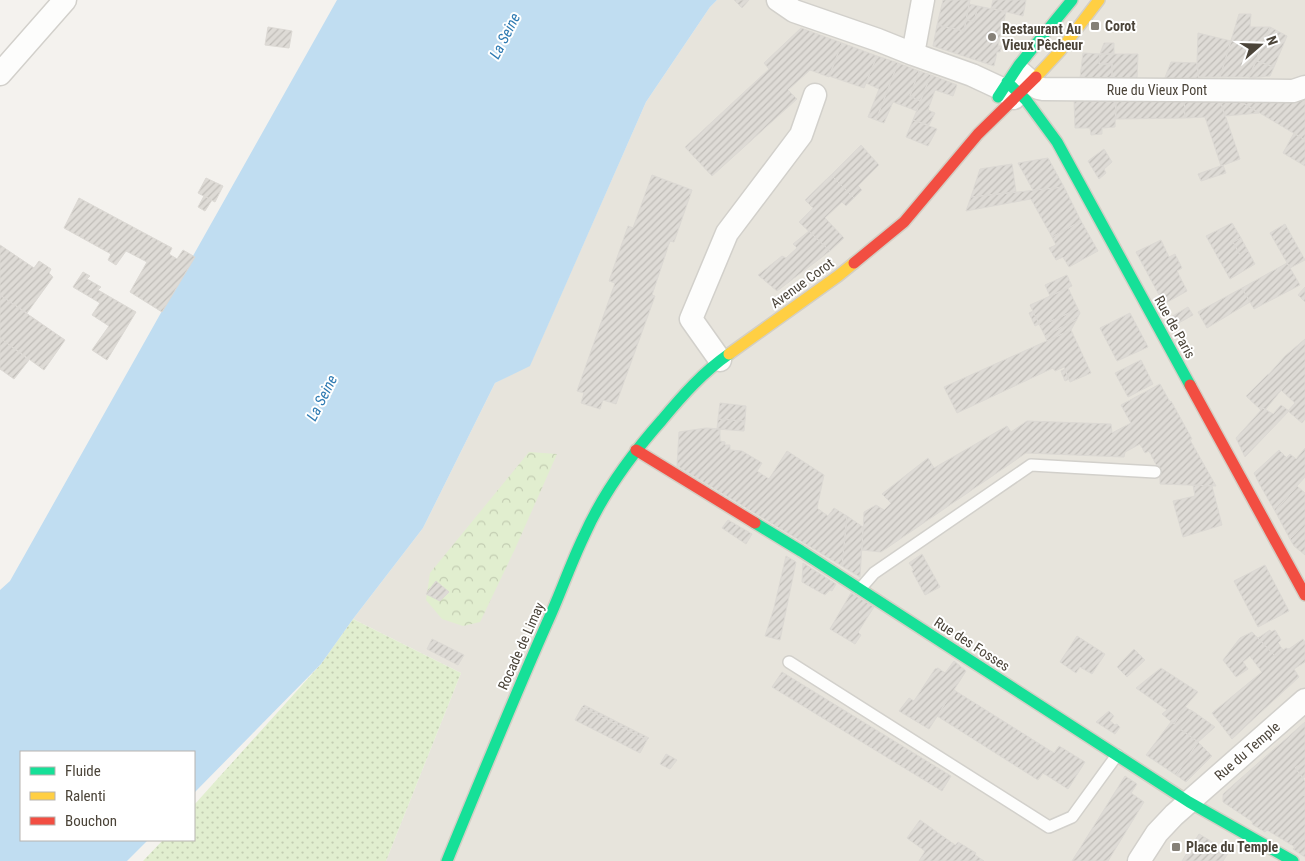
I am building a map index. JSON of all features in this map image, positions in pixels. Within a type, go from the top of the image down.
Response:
[{"type":"street","points":[[0,74],[64,0]]},
{"type":"street","points":[[912,54],[923,0]]},
{"type":"street","name":"Avenue Corot","points":[[636,450],[681,397],[720,360],[838,276],[904,222],[978,134],[1015,86],[1072,0]]},
{"type":"street","name":"Avenue Corot","points":[[1015,86],[1060,51],[1099,0]]},
{"type":"street","name":"Rue du Vieux Pont","points":[[786,6],[972,75],[1015,86],[1043,89],[1293,91],[1305,87]]},
{"type":"street","name":"Rue de Paris","points":[[1015,86],[1056,142],[1305,596]]},
{"type":"street","points":[[720,360],[691,319],[727,233],[801,135],[816,95]]},
{"type":"street","name":"Rue des Fosses","points":[[636,450],[801,551],[1189,802],[1293,861]]},
{"type":"street","name":"Rocade de Limay","points":[[447,861],[584,534],[608,491],[636,450]]},
{"type":"street","name":"Rue du Temple","points":[[1139,861],[1157,833],[1174,815],[1305,700]]},
{"type":"lane","points":[[860,589],[874,573],[1031,465],[1155,472]]},
{"type":"lane","points":[[789,662],[1049,827],[1072,817],[1117,755]]},
{"type":"shaded area","points":[[717,0],[1305,0],[1305,861],[386,861],[461,673],[353,619],[423,528],[495,383],[530,365],[646,102],[710,7]]},
{"type":"green space","points":[[529,452],[557,454],[480,622],[463,626],[442,619],[426,600],[430,573]]},
{"type":"green space","points":[[353,619],[461,673],[386,861],[143,861],[162,841],[195,841],[195,804],[321,664]]},
{"type":"water","name":"La Seine","points":[[337,0],[717,0],[710,7],[646,102],[530,366],[495,383],[423,528],[321,664],[195,792],[195,751],[20,751],[20,841],[147,841],[127,861],[0,861],[0,590],[10,581]]},
{"type":"building","points":[[734,0],[749,0],[742,8]]},
{"type":"building","points":[[943,0],[970,0],[964,31],[937,25]]},
{"type":"building","points":[[993,0],[1026,0],[1023,16],[991,8]]},
{"type":"building","points":[[969,4],[978,6],[974,22],[966,20]]},
{"type":"building","points":[[978,6],[1006,12],[998,46],[1002,46],[1000,52],[997,52],[994,66],[933,46],[937,25],[964,31],[966,20],[974,22]]},
{"type":"building","points":[[1239,14],[1251,14],[1250,27],[1270,27],[1249,77],[1220,77]]},
{"type":"building","points":[[268,27],[292,31],[289,48],[265,45]]},
{"type":"building","points":[[1270,27],[1287,36],[1274,67],[1256,60]]},
{"type":"building","points":[[801,28],[842,43],[829,77],[810,70],[788,90],[797,99],[712,176],[685,147],[769,69],[764,63]]},
{"type":"building","points":[[1198,33],[1231,41],[1220,77],[1199,77],[1197,63]]},
{"type":"building","points":[[842,43],[877,56],[864,88],[829,76]]},
{"type":"building","points":[[1104,43],[1114,43],[1114,54],[1100,54]]},
{"type":"building","points":[[1083,53],[1100,54],[1099,64],[1112,64],[1112,78],[1080,78]]},
{"type":"building","points":[[1100,54],[1138,54],[1137,79],[1112,78],[1112,64],[1099,64]]},
{"type":"building","points":[[877,56],[898,63],[876,120],[868,117],[879,89],[866,83]]},
{"type":"building","points":[[1256,61],[1274,67],[1270,76],[1249,78]]},
{"type":"building","points":[[1171,62],[1197,63],[1199,81],[1164,80]]},
{"type":"building","points":[[898,63],[919,71],[910,96],[920,101],[917,111],[893,102],[884,123],[876,120]]},
{"type":"building","points":[[919,71],[931,75],[920,101],[910,96]]},
{"type":"building","points":[[931,75],[957,85],[953,96],[935,90],[928,110],[935,113],[929,125],[913,120]]},
{"type":"building","points":[[1116,98],[1184,98],[1185,118],[1116,119]]},
{"type":"building","points":[[1116,98],[1115,127],[1102,128],[1102,134],[1091,135],[1090,128],[1075,128],[1074,99]]},
{"type":"building","points":[[1184,98],[1220,100],[1240,159],[1221,166],[1205,117],[1185,118]]},
{"type":"building","points":[[1305,99],[1305,140],[1238,100],[1281,103]]},
{"type":"building","points":[[1220,100],[1238,100],[1259,113],[1225,116]]},
{"type":"building","points":[[913,120],[937,129],[928,146],[906,137]]},
{"type":"building","points":[[1294,133],[1305,140],[1305,166],[1283,153]]},
{"type":"building","points":[[861,145],[879,165],[858,186],[862,190],[854,198],[831,175]]},
{"type":"building","points":[[1104,149],[1112,162],[1104,169],[1106,173],[1099,179],[1088,161]]},
{"type":"building","points":[[1048,158],[1064,187],[1033,190],[1018,163]]},
{"type":"building","points":[[1012,164],[1016,192],[971,197],[980,169]]},
{"type":"building","points":[[1223,165],[1226,173],[1201,181],[1198,174]]},
{"type":"building","points":[[652,175],[692,190],[674,242],[670,241],[652,295],[655,296],[616,404],[603,400],[600,409],[581,403],[584,393],[577,391],[615,283],[609,281],[628,226],[633,228]]},
{"type":"building","points":[[831,175],[854,198],[846,206],[842,202],[825,218],[844,238],[830,251],[799,222],[813,208],[805,200]]},
{"type":"building","points":[[206,178],[223,186],[215,202],[198,193]]},
{"type":"building","points":[[1064,187],[1081,221],[1052,237],[1031,199],[966,211],[971,197]]},
{"type":"building","points":[[204,196],[212,200],[205,211],[198,207]]},
{"type":"building","points":[[79,198],[172,248],[169,254],[177,259],[183,250],[195,257],[162,312],[130,292],[147,262],[126,251],[116,265],[108,260],[111,254],[64,228]]},
{"type":"building","points":[[1081,221],[1098,251],[1069,267],[1063,257],[1056,260],[1049,248],[1056,245],[1052,237]]},
{"type":"building","points":[[1232,223],[1241,238],[1233,242],[1240,255],[1248,251],[1255,264],[1230,279],[1206,236]]},
{"type":"building","points":[[1285,224],[1305,260],[1290,268],[1270,233]]},
{"type":"building","points":[[809,231],[830,251],[777,291],[758,275],[782,256],[786,258],[797,248],[793,244]]},
{"type":"building","points":[[1241,238],[1248,251],[1240,255],[1233,242]]},
{"type":"building","points":[[1161,240],[1169,257],[1175,254],[1182,268],[1177,271],[1187,291],[1164,304],[1136,252]]},
{"type":"building","points":[[0,245],[34,268],[39,261],[51,269],[49,273],[53,277],[27,313],[0,295]]},
{"type":"building","points":[[1287,263],[1300,285],[1254,309],[1242,288]]},
{"type":"building","points":[[83,272],[90,276],[87,279],[101,287],[98,290],[136,312],[107,360],[92,350],[109,326],[92,315],[100,303],[73,287]]},
{"type":"building","points":[[1067,275],[1072,286],[1050,296],[1045,285]]},
{"type":"building","points":[[1305,287],[1305,302],[1298,295]]},
{"type":"building","points":[[1068,288],[1078,309],[1040,326],[1030,305]]},
{"type":"building","points":[[1242,288],[1250,302],[1207,328],[1198,312]]},
{"type":"building","points":[[0,295],[65,340],[44,370],[0,338]]},
{"type":"building","points":[[1188,307],[1193,315],[1175,325],[1171,317]]},
{"type":"building","points":[[1078,309],[1080,313],[1077,319],[1045,336],[1040,326]]},
{"type":"building","points":[[1033,311],[1039,324],[1035,326],[1029,313]]},
{"type":"building","points":[[1130,313],[1148,347],[1117,361],[1100,328]]},
{"type":"building","points":[[1077,319],[1071,330],[1047,341],[1045,336]]},
{"type":"building","points":[[1071,330],[1091,373],[1070,382],[1064,367],[1055,371],[1053,368],[957,413],[944,387]]},
{"type":"building","points":[[0,338],[29,360],[14,379],[0,369]]},
{"type":"building","points":[[1305,339],[1305,363],[1265,410],[1263,408],[1261,410],[1246,396],[1285,356]]},
{"type":"building","points":[[1141,360],[1153,384],[1128,397],[1115,373]]},
{"type":"building","points":[[1305,363],[1305,419],[1302,423],[1288,411],[1295,403],[1281,390]]},
{"type":"building","points":[[1065,369],[1069,379],[1065,381],[1061,371]]},
{"type":"building","points":[[1160,384],[1192,439],[1190,440],[1216,486],[1160,484],[1160,472],[1149,451],[1145,453],[1140,444],[1125,452],[1124,457],[1026,453],[881,552],[862,550],[864,512],[876,505],[884,510],[891,503],[882,494],[928,458],[934,468],[1007,426],[1011,432],[1027,421],[1111,424],[1112,433],[1131,423],[1121,405]]},
{"type":"building","points":[[720,403],[746,406],[745,421],[718,419]]},
{"type":"building","points":[[1281,405],[1289,411],[1245,457],[1236,438],[1263,408],[1273,414]]},
{"type":"building","points":[[718,419],[745,421],[744,431],[717,429]]},
{"type":"building","points":[[706,428],[720,429],[720,441],[725,442],[725,445],[730,445],[730,450],[742,451],[762,463],[757,471],[769,479],[787,451],[824,475],[817,508],[828,516],[834,508],[847,516],[842,566],[677,466],[679,432]]},
{"type":"building","points":[[1305,448],[1305,477],[1275,511],[1260,485],[1290,454],[1296,459]]},
{"type":"building","points":[[1279,450],[1286,457],[1260,485],[1254,473]]},
{"type":"building","points":[[1193,485],[1212,486],[1222,525],[1183,537],[1173,501],[1195,496]]},
{"type":"building","points":[[1297,486],[1305,493],[1305,523],[1290,539],[1275,511]]},
{"type":"building","points":[[847,516],[863,527],[860,577],[842,566]]},
{"type":"building","points":[[728,520],[752,534],[746,544],[722,528]]},
{"type":"building","points":[[1305,523],[1305,555],[1294,546],[1290,539]]},
{"type":"building","points":[[922,554],[940,587],[925,595],[909,563]]},
{"type":"building","points":[[786,556],[796,562],[780,640],[765,636],[774,608]]},
{"type":"building","points":[[803,563],[836,584],[832,591],[830,590],[825,595],[802,582]]},
{"type":"building","points":[[1265,565],[1289,611],[1258,627],[1234,581]]},
{"type":"building","points":[[436,581],[449,592],[440,601],[426,594]]},
{"type":"building","points":[[851,593],[874,607],[858,632],[861,635],[855,644],[830,629]]},
{"type":"building","points":[[1270,630],[1271,632],[1275,630],[1281,640],[1278,643],[1283,650],[1275,656],[1258,638]]},
{"type":"building","points":[[1252,632],[1275,656],[1303,639],[1305,642],[1305,662],[1294,669],[1299,677],[1232,739],[1212,713],[1262,672],[1250,656],[1243,662],[1248,669],[1236,677],[1223,660],[1240,638]]},
{"type":"building","points":[[1077,636],[1105,654],[1092,674],[1080,667],[1076,673],[1060,662]]},
{"type":"building","points":[[432,639],[464,655],[458,665],[427,649]]},
{"type":"building","points":[[1134,649],[1145,660],[1127,677],[1117,667]]},
{"type":"building","points":[[954,661],[966,671],[929,729],[899,711],[909,698],[914,701],[935,669],[938,668],[945,673]]},
{"type":"building","points":[[1161,668],[1198,692],[1174,724],[1162,714],[1167,710],[1136,688]]},
{"type":"building","points":[[782,672],[951,776],[942,791],[772,687]]},
{"type":"building","points":[[954,690],[1054,753],[1059,746],[1085,762],[1068,789],[1043,773],[1038,780],[937,716]]},
{"type":"building","points":[[584,705],[649,738],[647,740],[582,707]]},
{"type":"building","points":[[582,707],[647,740],[640,753],[575,720]]},
{"type":"building","points":[[1185,707],[1194,712],[1180,729],[1198,742],[1176,775],[1146,755],[1171,722],[1174,724]]},
{"type":"building","points":[[1109,711],[1114,716],[1110,721],[1120,727],[1115,734],[1096,722]]},
{"type":"building","points":[[1194,712],[1215,727],[1198,742],[1180,729]]},
{"type":"building","points":[[1305,722],[1305,761],[1295,768],[1305,781],[1305,795],[1265,832],[1223,802],[1223,794]]},
{"type":"building","points":[[1198,742],[1212,756],[1186,782],[1176,775]]},
{"type":"building","points":[[666,754],[677,760],[670,769],[660,764]]},
{"type":"building","points":[[1305,761],[1305,777],[1303,778],[1295,768]]},
{"type":"building","points":[[1125,776],[1137,784],[1131,793],[1144,802],[1108,861],[1072,861]]},
{"type":"building","points":[[1305,795],[1305,835],[1295,847],[1267,830]]},
{"type":"building","points":[[920,820],[955,845],[958,842],[976,853],[975,855],[984,861],[919,861],[925,851],[907,838]]},
{"type":"building","points":[[1199,834],[1229,852],[1223,861],[1182,861]]},
{"type":"building","points":[[1305,835],[1305,857],[1293,849]]},
{"type":"traffic: fast","points":[[998,97],[1019,65],[1072,0]]},
{"type":"traffic: fast","points":[[1007,82],[1026,100],[1057,142],[1190,385]]},
{"type":"traffic: fast","points":[[447,861],[574,558],[600,505],[629,461],[685,393],[729,354]]},
{"type":"traffic: fast","points":[[755,523],[1189,802],[1293,861]]},
{"type":"traffic: slow","points":[[1036,77],[1060,51],[1099,0]]},
{"type":"traffic: slow","points":[[729,354],[854,263]]},
{"type":"traffic: jam","points":[[854,263],[904,222],[978,134],[1036,77]]},
{"type":"traffic: jam","points":[[1190,385],[1305,595]]},
{"type":"traffic: jam","points":[[636,450],[755,523]]},
{"type":"place","name":"Corot","points":[[1095,26]]},
{"type":"place","name":"Restaurant Au Vieux Pêcheur","points":[[992,37]]},
{"type":"place","name":"Place du Temple","points":[[1176,847]]}]
